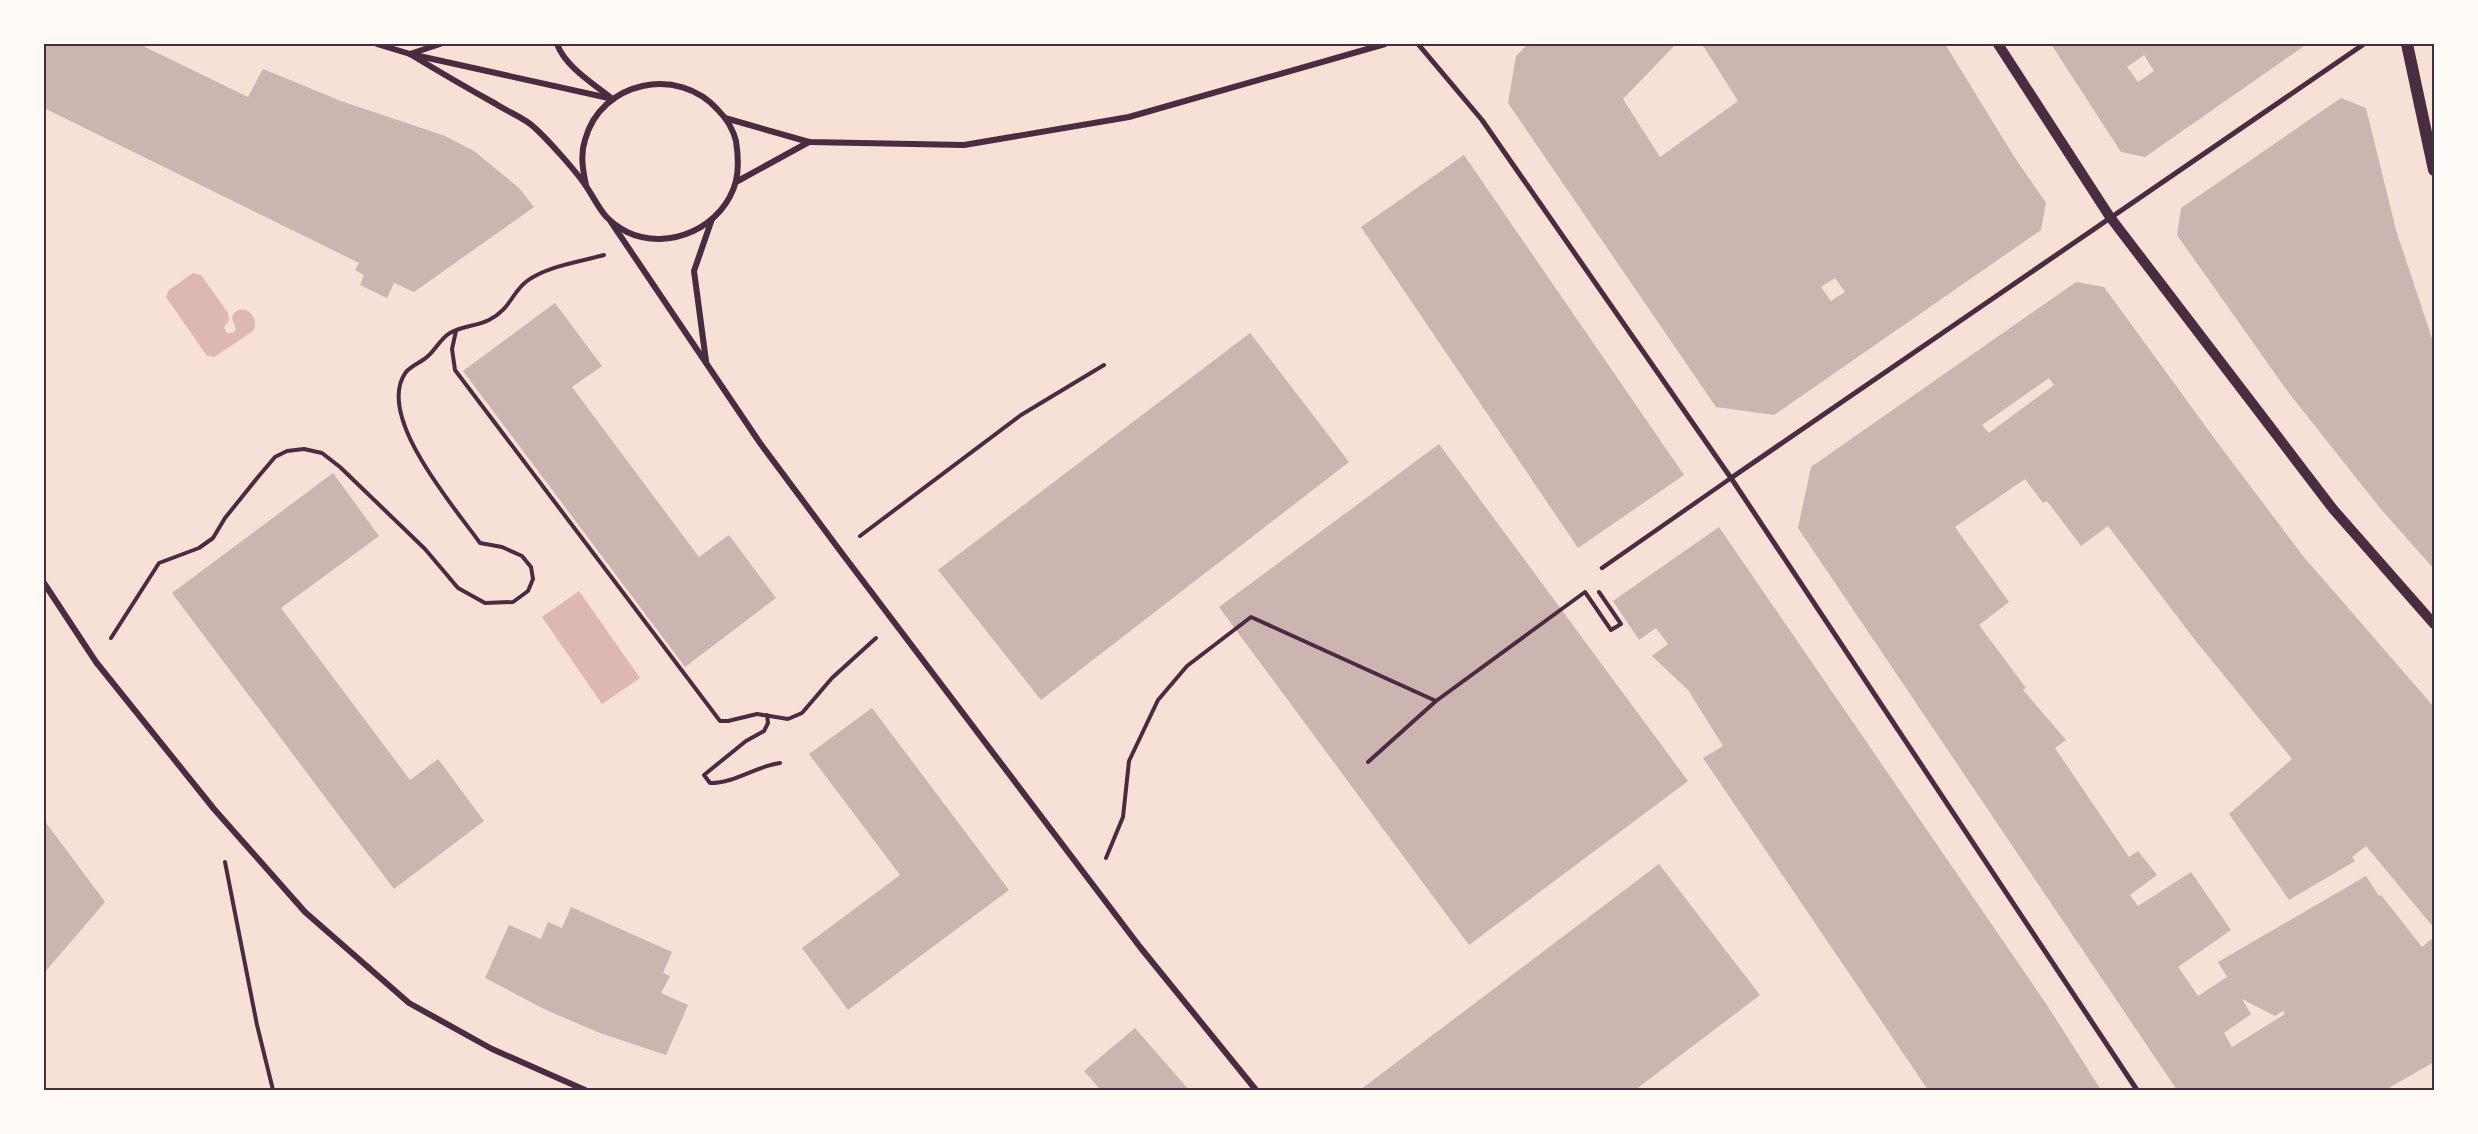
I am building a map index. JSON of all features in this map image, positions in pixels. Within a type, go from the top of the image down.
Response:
[{"type":"main road","points":[[2407,44],[2434,169]]},
{"type":"street","points":[[378,44],[410,54],[613,99]]},
{"type":"street","points":[[410,54],[440,44]]},
{"type":"street","points":[[557,44],[560,51],[587,80],[613,99]]},
{"type":"street","points":[[725,117],[809,142],[964,145],[1121,118],[1385,44]]},
{"type":"street","points":[[1418,44],[1482,120],[1731,478],[2137,1090]]},
{"type":"street","points":[[1998,44],[2110,217],[2333,509],[2434,624]]},
{"type":"street","points":[[1731,478],[2364,44]]},
{"type":"street","points":[[410,54],[534,126],[586,185],[596,205],[611,222],[760,443],[1140,948],[1256,1090]]},
{"type":"street","points":[[586,185],[582,164],[584,141],[593,120],[613,99],[626,90],[647,84],[670,83],[691,89],[701,95],[725,117],[735,137],[738,160],[736,182],[727,202],[712,219],[693,232],[673,238],[651,239],[629,233],[611,222]]},
{"type":"street","points":[[736,182],[809,142]]},
{"type":"street","points":[[706,364],[694,271],[712,219]]},
{"type":"street","points":[[44,583],[96,662],[214,809],[305,912],[409,1003],[492,1049],[585,1090]]},
{"type":"lane","points":[[1602,568],[1731,478]]},
{"type":"path","points":[[96,662],[159,563],[199,548],[213,538],[225,518],[275,457],[287,451],[304,449],[322,453],[340,467],[425,549],[458,588],[485,603],[513,602],[528,591],[533,579],[531,567],[522,556],[502,547],[480,543],[414,448],[402,420],[399,389],[407,371],[425,359],[449,333],[488,321],[500,314],[525,282],[535,276],[628,248]]},
{"type":"path","points":[[456,331],[452,350],[455,370],[705,705],[720,721],[757,714],[788,719],[802,713],[846,664],[894,622]]},
{"type":"path","points":[[841,552],[1021,415],[1104,365]]},
{"type":"path","points":[[1368,762],[1436,700],[1584,592],[1611,630],[1621,624],[1589,578],[1602,568]]},
{"type":"path","points":[[1094,885],[1123,817],[1129,761],[1158,700],[1186,666],[1251,617],[1436,700]]},
{"type":"path","points":[[767,716],[768,723],[764,731],[746,741],[704,775],[710,783],[723,783],[766,765],[780,763]]},
{"type":"path","points":[[214,809],[257,1025],[273,1090]]},
{"type":"shaded area","points":[[193,273],[201,275],[228,313],[229,320],[224,327],[227,333],[233,333],[236,329],[232,318],[239,310],[248,311],[254,319],[253,331],[214,357],[207,356],[166,297],[169,290]]},
{"type":"shaded area","points":[[579,591],[640,678],[602,704],[542,617]]},
{"type":"building","points":[[44,44],[139,44],[248,97],[263,69],[341,101],[445,136],[474,151],[519,188],[534,207],[414,292],[394,283],[387,298],[360,285],[364,275],[355,270],[359,263],[44,108]]},
{"type":"building","points":[[1528,44],[1676,44],[1623,99],[1660,157],[1738,101],[1702,44],[1945,44],[2015,158],[2046,203],[2041,230],[1774,415],[1716,407],[1508,103],[1516,56]],"holes":[[[1835,278],[1845,292],[1831,301],[1821,287]]]},
{"type":"building","points":[[2051,44],[2307,44],[2145,157],[2121,152]],"holes":[[[2144,55],[2154,71],[2138,82],[2127,67]]]},
{"type":"building","points":[[2341,98],[2366,108],[2396,230],[2434,344],[2434,569],[2380,508],[2288,392],[2177,235],[2181,208]]},
{"type":"building","points":[[1464,155],[1684,475],[1578,548],[1361,227]]},
{"type":"building","points":[[2076,282],[2104,287],[2303,556],[2434,707],[2434,928],[2366,846],[2352,857],[2355,861],[2289,900],[2229,814],[2292,759],[2195,640],[2108,526],[2081,546],[2047,501],[2043,503],[2025,479],[1955,527],[2009,602],[1979,625],[2026,688],[2023,690],[2066,740],[2055,748],[2129,857],[2138,851],[2157,875],[2130,895],[2138,906],[2191,872],[2231,930],[2178,967],[2198,996],[2227,977],[2218,962],[2366,876],[2379,896],[2381,895],[2422,947],[2434,937],[2434,1062],[2385,1090],[2177,1090],[1798,528],[1811,467]],"holes":[[[2049,378],[2054,385],[1989,433],[1982,425]],[[2242,999],[2275,1016],[2283,1011],[2285,1014],[2232,1047],[2224,1033],[2251,1014]]]},
{"type":"building","points":[[555,303],[602,366],[572,387],[699,557],[729,535],[776,598],[685,667],[463,371]]},
{"type":"building","points":[[1250,333],[1349,462],[1041,700],[938,570]]},
{"type":"building","points":[[1439,444],[1688,781],[1469,945],[1219,607]]},
{"type":"building","points":[[333,473],[379,536],[281,608],[410,780],[438,759],[484,821],[394,889],[172,593]]},
{"type":"building","points":[[1719,527],[2047,1005],[2101,1090],[1928,1090],[1703,758],[1723,746],[1688,690],[1652,656],[1668,644],[1656,628],[1639,640],[1613,601]]},
{"type":"building","points":[[872,708],[1009,890],[848,1010],[802,948],[900,875],[809,754]]},
{"type":"building","points":[[44,820],[105,902],[44,973]]},
{"type":"building","points":[[1659,864],[1760,995],[1635,1090],[1360,1090]]},
{"type":"building","points":[[571,907],[672,952],[663,973],[670,976],[661,993],[688,1005],[666,1055],[600,1033],[546,1010],[485,978],[509,925],[541,939],[548,922],[562,928]]},
{"type":"building","points":[[1135,1028],[1189,1090],[1097,1090],[1099,1088],[1084,1071]]}]
